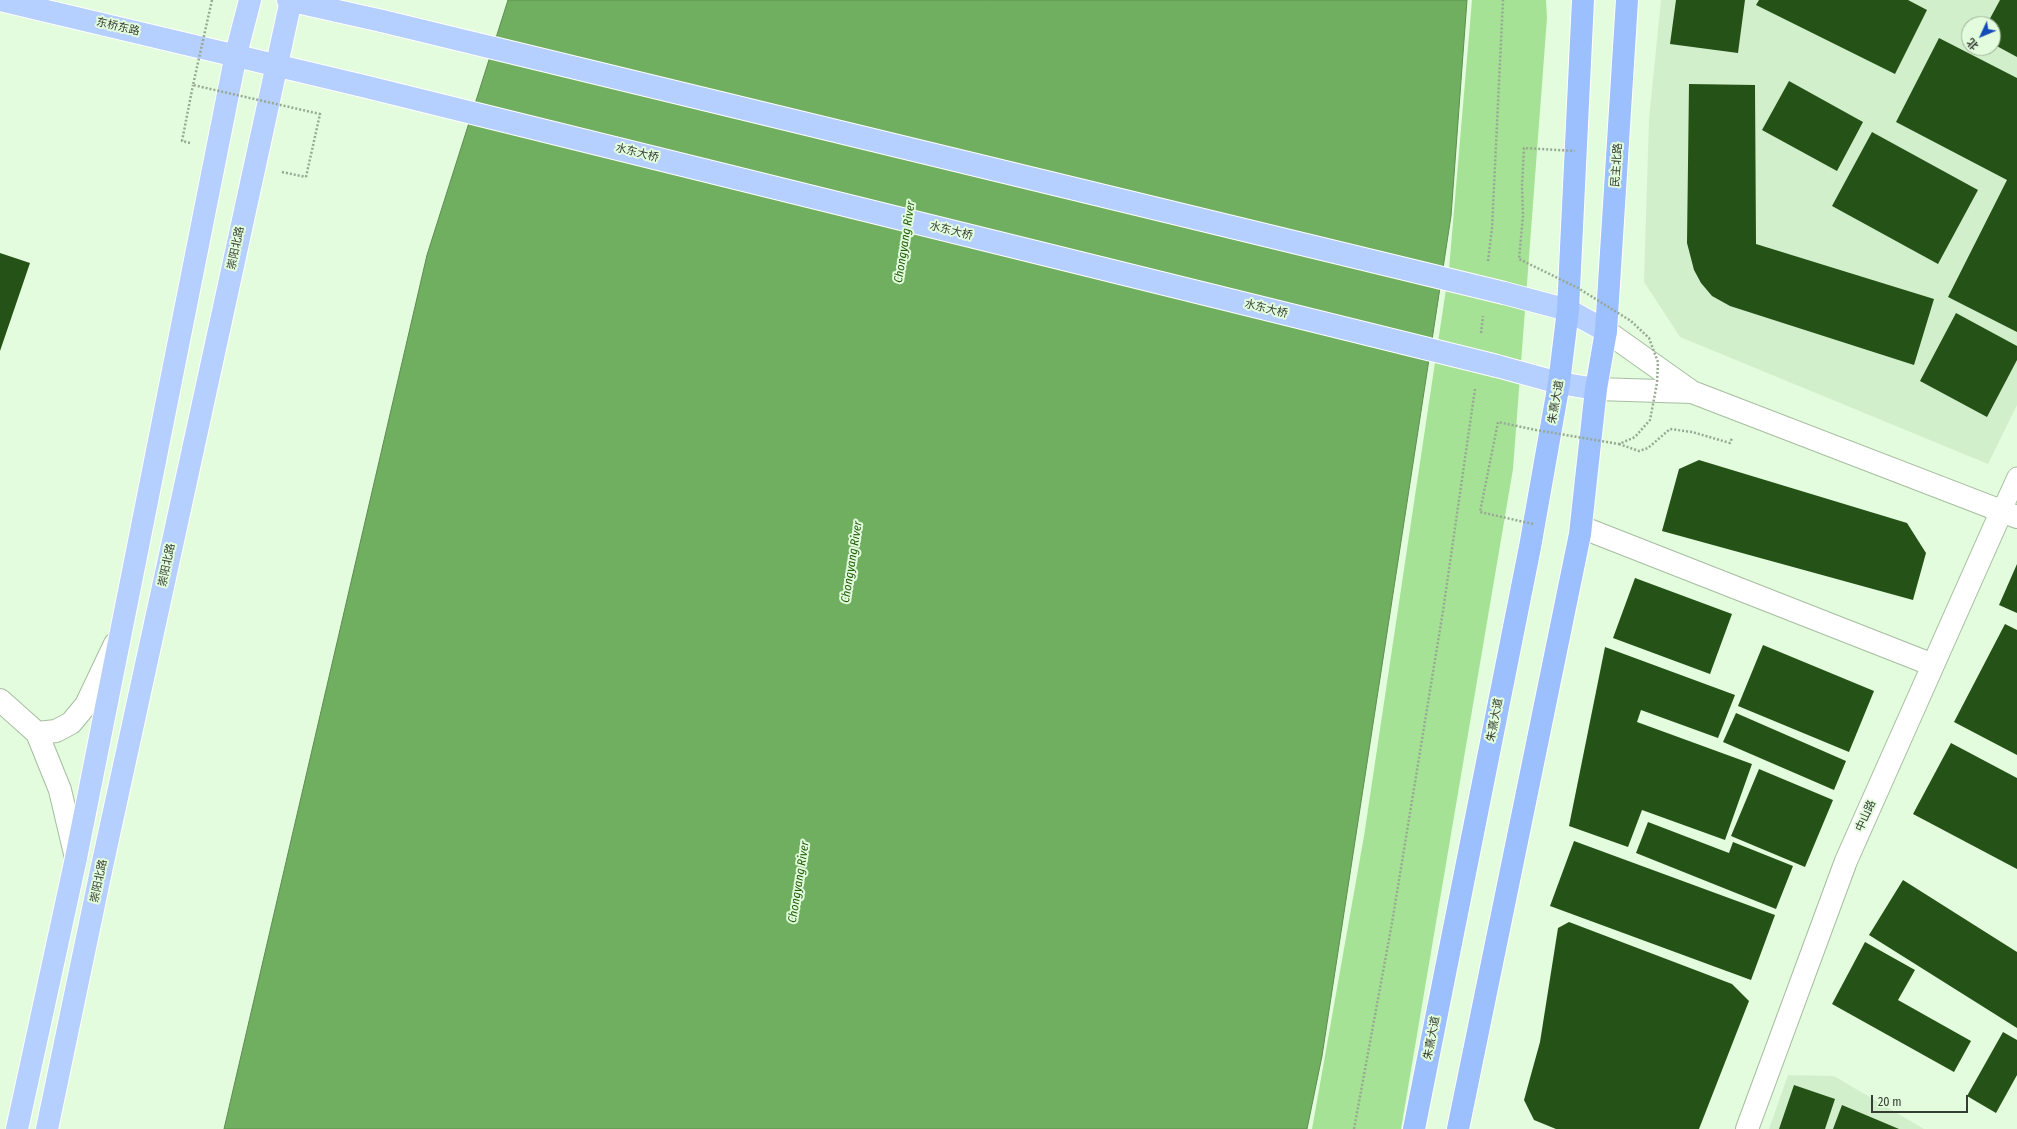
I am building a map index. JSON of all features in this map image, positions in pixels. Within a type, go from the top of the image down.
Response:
[{"type":"highway","points":[[1568,310],[1583,0]]},
{"type":"highway","name":"民主北路","points":[[1606,331],[1627,0]]},
{"type":"highway","name":"朱熹大道","points":[[1414,1129],[1533,524],[1559,383],[1568,310]]},
{"type":"highway","points":[[1458,1129],[1581,527],[1596,389],[1606,331]]},
{"type":"main road","name":"东桥东路","points":[[0,0],[276,64]]},
{"type":"main road","points":[[17,1129],[76,858],[236,54],[250,0]]},
{"type":"main road","points":[[290,0],[1504,293],[1568,310],[1606,331]]},
{"type":"main road","name":"崇阳北路","points":[[47,1129],[104,855],[290,0]]},
{"type":"main road","name":"水东大桥","points":[[276,64],[1497,366],[1559,383],[1596,389]]},
{"type":"street","points":[[1606,331],[1692,392],[2010,513],[2017,477]]},
{"type":"street","points":[[1596,389],[1692,392]]},
{"type":"street","name":"中山路","points":[[1747,1129],[1846,861],[1933,665],[2010,513]]},
{"type":"street","points":[[1581,527],[1933,665]]},
{"type":"street","points":[[37,733],[56,731],[71,724],[86,705],[121,630]]},
{"type":"street","points":[[0,700],[37,733],[60,790],[76,858]]},
{"type":"path","points":[[182,141],[212,0]]},
{"type":"path","points":[[1488,266],[1492,220],[1503,0]]},
{"type":"path","points":[[193,85],[320,114],[306,177]]},
{"type":"path","points":[[1575,151],[1524,148],[1522,185],[1523,216],[1519,259],[1604,302],[1631,321],[1649,338],[1658,362],[1657,383],[1650,420],[1635,437],[1619,444]]},
{"type":"path","points":[[1481,335],[1483,312]]},
{"type":"path","points":[[1354,1129],[1394,908],[1443,611],[1475,388]]},
{"type":"path","points":[[1533,524],[1480,512],[1498,422],[1619,444],[1639,451],[1648,448],[1670,429],[1706,436]]},
{"type":"shaded area","points":[[1472,0],[1546,0],[1547,18],[1513,469],[1401,1129],[1312,1129],[1364,836],[1449,269]]},
{"type":"shaded area","points":[[1661,0],[2017,0],[2017,405],[1988,464],[1680,337],[1644,282],[1649,119]]},
{"type":"shaded area","points":[[1788,1075],[1834,1076],[1924,1129],[1769,1129]]},
{"type":"water","name":"Chongyang River","points":[[508,0],[1467,0],[1451,216],[1322,1056],[1307,1129],[224,1129],[427,255]]},
{"type":"building","points":[[1676,0],[1745,0],[1738,53],[1670,44]]},
{"type":"building","points":[[1759,0],[1908,0],[1927,10],[1895,74],[1756,5]]},
{"type":"building","points":[[2000,0],[2017,0],[2017,57],[2001,48],[2001,16],[1991,16]]},
{"type":"building","points":[[1939,38],[1961,49],[1961,56],[1974,56],[2017,78],[2017,332],[1948,297],[2007,180],[1896,122]]},
{"type":"building","points":[[1789,81],[1863,122],[1837,171],[1762,130]]},
{"type":"building","points":[[1689,84],[1755,85],[1756,244],[1934,299],[1914,365],[1730,306],[1712,296],[1701,283],[1694,270],[1687,243]]},
{"type":"building","points":[[1872,132],[1978,190],[1938,264],[1832,206]]},
{"type":"building","points":[[0,253],[30,263],[0,351]]},
{"type":"building","points":[[1956,313],[2017,346],[2017,360],[1987,417],[1920,381]]},
{"type":"building","points":[[1699,460],[1907,523],[1926,553],[1913,600],[1662,531],[1679,469]]},
{"type":"building","points":[[2017,564],[2017,613],[1999,605]]},
{"type":"building","points":[[1635,578],[1732,614],[1710,674],[1613,638]]},
{"type":"building","points":[[2005,624],[2017,630],[2017,755],[1954,722]]},
{"type":"building","points":[[1763,645],[1874,691],[1849,752],[1738,706]]},
{"type":"building","points":[[1605,647],[1735,695],[1718,738],[1641,710],[1637,722],[1752,764],[1725,840],[1642,810],[1628,847],[1569,826]]},
{"type":"building","points":[[1736,713],[1846,761],[1834,790],[1723,742]]},
{"type":"building","points":[[1951,743],[2017,778],[2017,869],[1913,814]]},
{"type":"building","points":[[1759,769],[1833,800],[1805,867],[1731,836]]},
{"type":"building","points":[[1648,822],[1729,853],[1733,842],[1793,866],[1776,909],[1636,853]]},
{"type":"building","points":[[1574,841],[1775,915],[1751,980],[1550,906]]},
{"type":"building","points":[[1903,880],[2017,952],[2017,1028],[1869,935]]},
{"type":"building","points":[[1569,922],[1732,984],[1749,1001],[1699,1129],[1556,1129],[1534,1120],[1524,1100],[1540,1042],[1558,928]]},
{"type":"building","points":[[1865,942],[1915,970],[1898,1000],[1971,1041],[1954,1072],[1832,1004]]},
{"type":"building","points":[[2003,1032],[2017,1040],[2017,1075],[1996,1113],[1967,1096]]},
{"type":"building","points":[[1794,1085],[1835,1099],[1825,1129],[1779,1129]]},
{"type":"building","points":[[1842,1105],[1899,1129],[1833,1129]]}]
